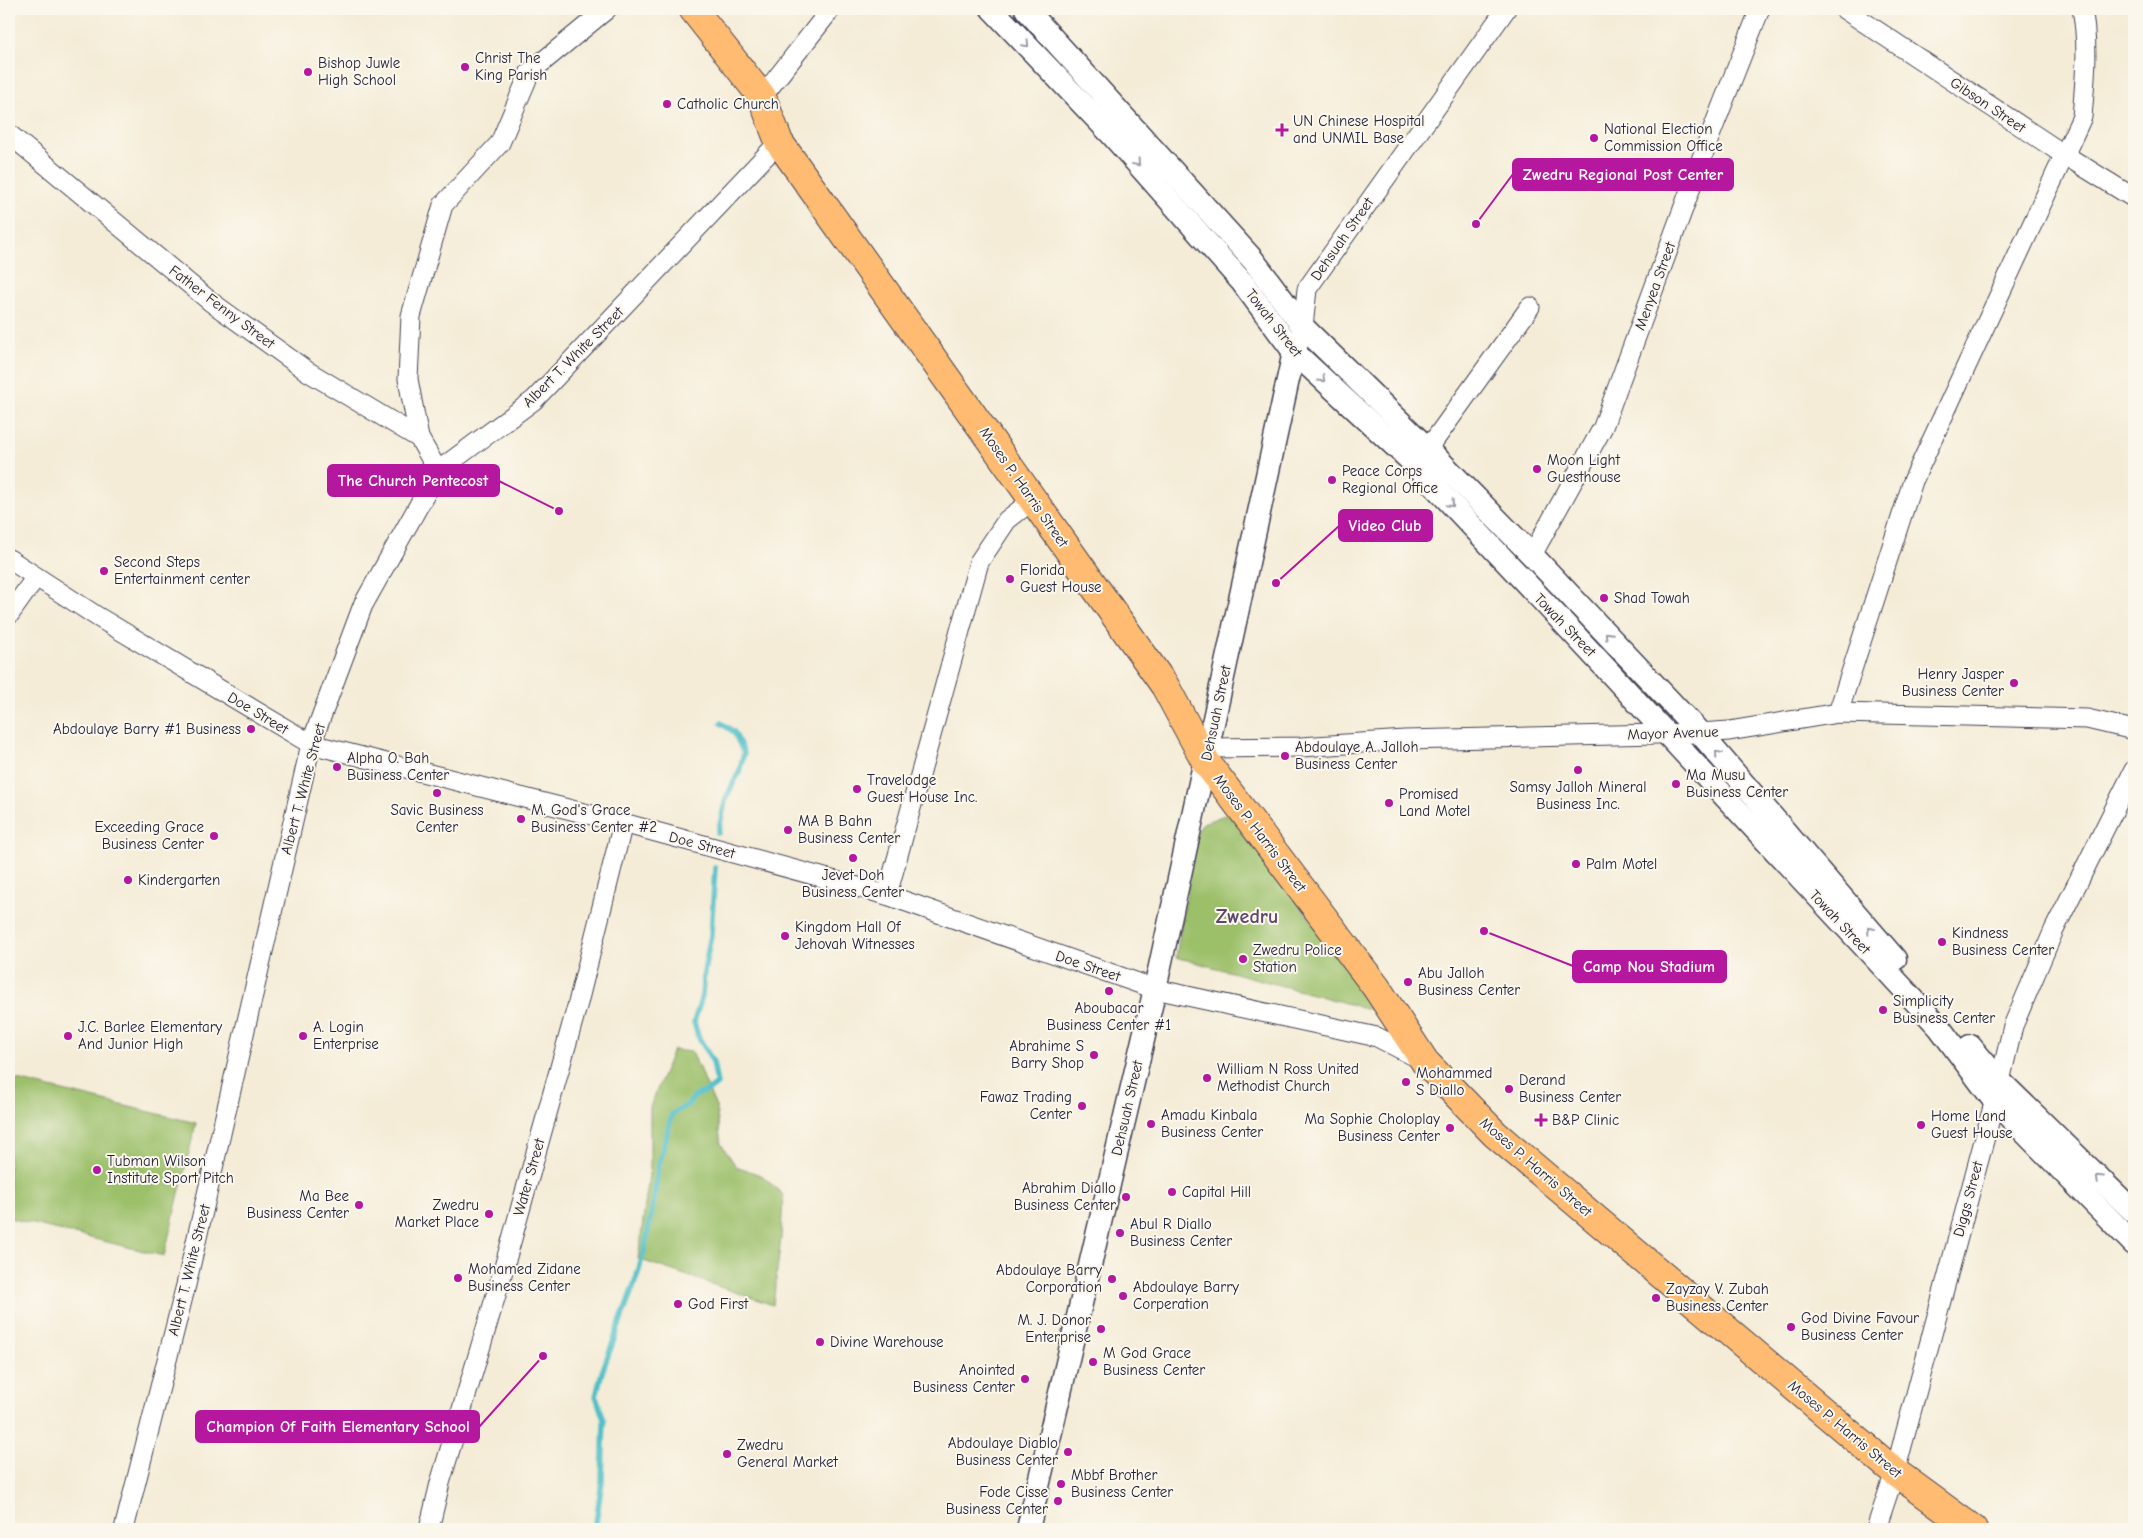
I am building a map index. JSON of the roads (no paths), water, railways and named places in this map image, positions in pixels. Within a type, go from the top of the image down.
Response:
[{"type":"highway","name":"Moses P. Harris Street","points":[[694,9],[762,97],[779,142],[1165,686],[1207,755],[1376,987],[1426,1062],[1495,1134],[1895,1472],[1973,1529]]},
{"type":"street","points":[[419,438],[408,379],[411,316],[443,205],[500,143],[530,72],[607,9]]},
{"type":"street","points":[[762,97],[831,9]]},
{"type":"street","name":"Towah Street","points":[[992,9],[1112,135],[1242,282],[1294,352],[1409,459],[1939,1027],[2134,1244]]},
{"type":"street","name":"Towah Street","points":[[1026,9],[1253,260],[1303,328],[1428,449],[1532,555],[1700,733],[1998,1092],[2134,1212]]},
{"type":"street","name":"Dehsuah Street","points":[[1028,1529],[1155,989],[1294,352],[1303,328],[1306,290],[1506,9]]},
{"type":"street","name":"Menyea Street","points":[[1532,555],[1603,427],[1708,141],[1760,9]]},
{"type":"street","name":"Gibson Street","points":[[1844,9],[2063,154],[2134,198]]},
{"type":"street","points":[[1838,713],[1913,481],[2082,116],[2087,65],[2086,26],[2082,9]]},
{"type":"street","name":"Father Fenny Street","points":[[9,134],[211,302],[307,371],[419,438],[438,471]]},
{"type":"street","name":"Albert T. White Street","points":[[124,1529],[186,1285],[311,744],[363,605],[438,471],[534,400],[779,142]]},
{"type":"street","points":[[1428,449],[1530,307]]},
{"type":"street","points":[[887,895],[978,562],[1007,520],[1033,500]]},
{"type":"street","name":"Doe Street","points":[[9,559],[98,617],[311,744],[623,823],[887,895],[1155,989],[1377,1037],[1426,1062]]},
{"type":"street","points":[[9,614],[36,578]]},
{"type":"street","name":"Mayor Avenue","points":[[1207,755],[1405,740],[1700,733],[1729,731],[1838,713],[2087,719],[2134,730]]},
{"type":"street","name":"Diggs Street","points":[[1876,1529],[1895,1472],[1998,1092],[2013,1026],[2054,930],[2134,770]]},
{"type":"street","name":"Water Street","points":[[429,1529],[440,1483],[499,1285],[578,1003],[623,823]]},
{"type":"waterway","points":[[718,833],[726,798],[739,772],[744,753],[734,732],[721,723]]},
{"type":"waterway","points":[[595,1529],[602,1481],[604,1420],[596,1396],[602,1372],[644,1252],[658,1168],[672,1114],[687,1105],[695,1096],[717,1084],[713,1062],[698,1036],[694,1022],[702,996],[704,972],[711,935],[715,868]]},
{"type":"place","name":"Christ The King Parish","points":[[465,67]]},
{"type":"place","name":"Bishop Juwle High School","points":[[308,72]]},
{"type":"place","name":"Catholic Church","points":[[667,104]]},
{"type":"place","name":"UN Chinese Hospital and UNMIL Base","points":[[1282,130]]},
{"type":"place","name":"National Election Commission Office","points":[[1594,138]]},
{"type":"place","name":"Zwedru Regional Post Center","points":[[1476,224]]},
{"type":"place","name":"Moon Light Guesthouse","points":[[1537,469]]},
{"type":"place","name":"Peace Corps Regional Office","points":[[1332,480]]},
{"type":"place","name":"The Church Pentecost","points":[[559,511]]},
{"type":"place","name":"Second Steps Entertainment center","points":[[104,571]]},
{"type":"place","name":"Florida Guest House","points":[[1010,579]]},
{"type":"place","name":"Video Club","points":[[1276,583]]},
{"type":"place","name":"Shad Towah","points":[[1604,598]]},
{"type":"place","name":"Henry Jasper Business Center","points":[[2014,683]]},
{"type":"place","name":"Abdoulaye Barry #1 Business","points":[[251,729]]},
{"type":"place","name":"Abdoulaye A. Jalloh Business Center","points":[[1285,756]]},
{"type":"place","name":"Alpha O. Bah Business Center","points":[[337,767]]},
{"type":"place","name":"Samsy Jalloh Mineral Business Inc.","points":[[1578,770]]},
{"type":"place","name":"Ma Musu Business Center","points":[[1676,784]]},
{"type":"place","name":"Travelodge Guest House Inc.","points":[[857,789]]},
{"type":"place","name":"Savic Business Center","points":[[437,793]]},
{"type":"place","name":"Promised Land Motel","points":[[1389,803]]},
{"type":"place","name":"M. God's Grace Business Center #2","points":[[521,819]]},
{"type":"place","name":"MA B Bahn Business Center","points":[[788,830]]},
{"type":"place","name":"Exceeding Grace Business Center","points":[[214,836]]},
{"type":"place","name":"Jevet Doh Business Center","points":[[853,858]]},
{"type":"place","name":"Palm Motel","points":[[1576,864]]},
{"type":"place","name":"Kindergarten","points":[[128,880]]},
{"type":"place","name":"Camp Nou Stadium","points":[[1484,931]]},
{"type":"place","name":"Kingdom Hall Of Jehovah Witnesses","points":[[785,936]]},
{"type":"place","name":"Kindness Business Center","points":[[1942,942]]},
{"type":"place","name":"Zwedru Police Station","points":[[1243,959]]},
{"type":"place","name":"Abu Jalloh Business Center","points":[[1408,982]]},
{"type":"place","name":"Aboubacar Business Center #1","points":[[1109,991]]},
{"type":"place","name":"Simplicity Business Center","points":[[1883,1010]]},
{"type":"place","name":"J.C. Barlee Elementary And Junior High","points":[[68,1036]]},
{"type":"place","name":"A. Login Enterprise","points":[[303,1036]]},
{"type":"place","name":"Abrahime S Barry Shop","points":[[1094,1055]]},
{"type":"place","name":"William N Ross United Methodist Church","points":[[1207,1078]]},
{"type":"place","name":"Mohammed S Diallo","points":[[1406,1082]]},
{"type":"place","name":"Derand Business Center","points":[[1509,1089]]},
{"type":"place","name":"Fawaz Trading Center","points":[[1082,1106]]},
{"type":"place","name":"B&P Clinic","points":[[1541,1120]]},
{"type":"place","name":"Amadu Kinbala Business Center","points":[[1151,1124]]},
{"type":"place","name":"Home Land Guest House","points":[[1921,1125]]},
{"type":"place","name":"Ma Sophie Choloplay Business Center","points":[[1450,1128]]},
{"type":"place","name":"Tubman Wilson Institute Sport Pitch","points":[[97,1170]]},
{"type":"place","name":"Capital Hill","points":[[1172,1192]]},
{"type":"place","name":"Abrahim Diallo Business Center","points":[[1126,1197]]},
{"type":"place","name":"Ma Bee Business Center","points":[[359,1205]]},
{"type":"place","name":"Zwedru Market Place","points":[[489,1214]]},
{"type":"place","name":"Abul R Diallo Business Center","points":[[1120,1233]]},
{"type":"place","name":"Mohamed Zidane Business Center","points":[[458,1278]]},
{"type":"place","name":"Abdoulaye Barry Corporation","points":[[1112,1279]]},
{"type":"place","name":"Abdoulaye Barry Corperation","points":[[1123,1296]]},
{"type":"place","name":"Zayzay V. Zubah Business Center","points":[[1656,1298]]},
{"type":"place","name":"God First","points":[[678,1304]]},
{"type":"place","name":"God Divine Favour Business Center","points":[[1791,1327]]},
{"type":"place","name":"M. J. Donor Enterprise","points":[[1101,1329]]},
{"type":"place","name":"Divine Warehouse","points":[[820,1342]]},
{"type":"place","name":"Champion Of Faith Elementary School","points":[[543,1356]]},
{"type":"place","name":"M God Grace Business Center","points":[[1093,1362]]},
{"type":"place","name":"Anointed Business Center","points":[[1025,1379]]},
{"type":"place","name":"Abdoulaye Diablo Business Center","points":[[1068,1452]]},
{"type":"place","name":"Zwedru General Market","points":[[727,1454]]},
{"type":"place","name":"Mbbf Brother Business Center","points":[[1061,1484]]},
{"type":"place","name":"Fode Cisse Business Center","points":[[1058,1501]]},
{"type":"district","name":"Zwedru","points":[[1247,916]]}]
